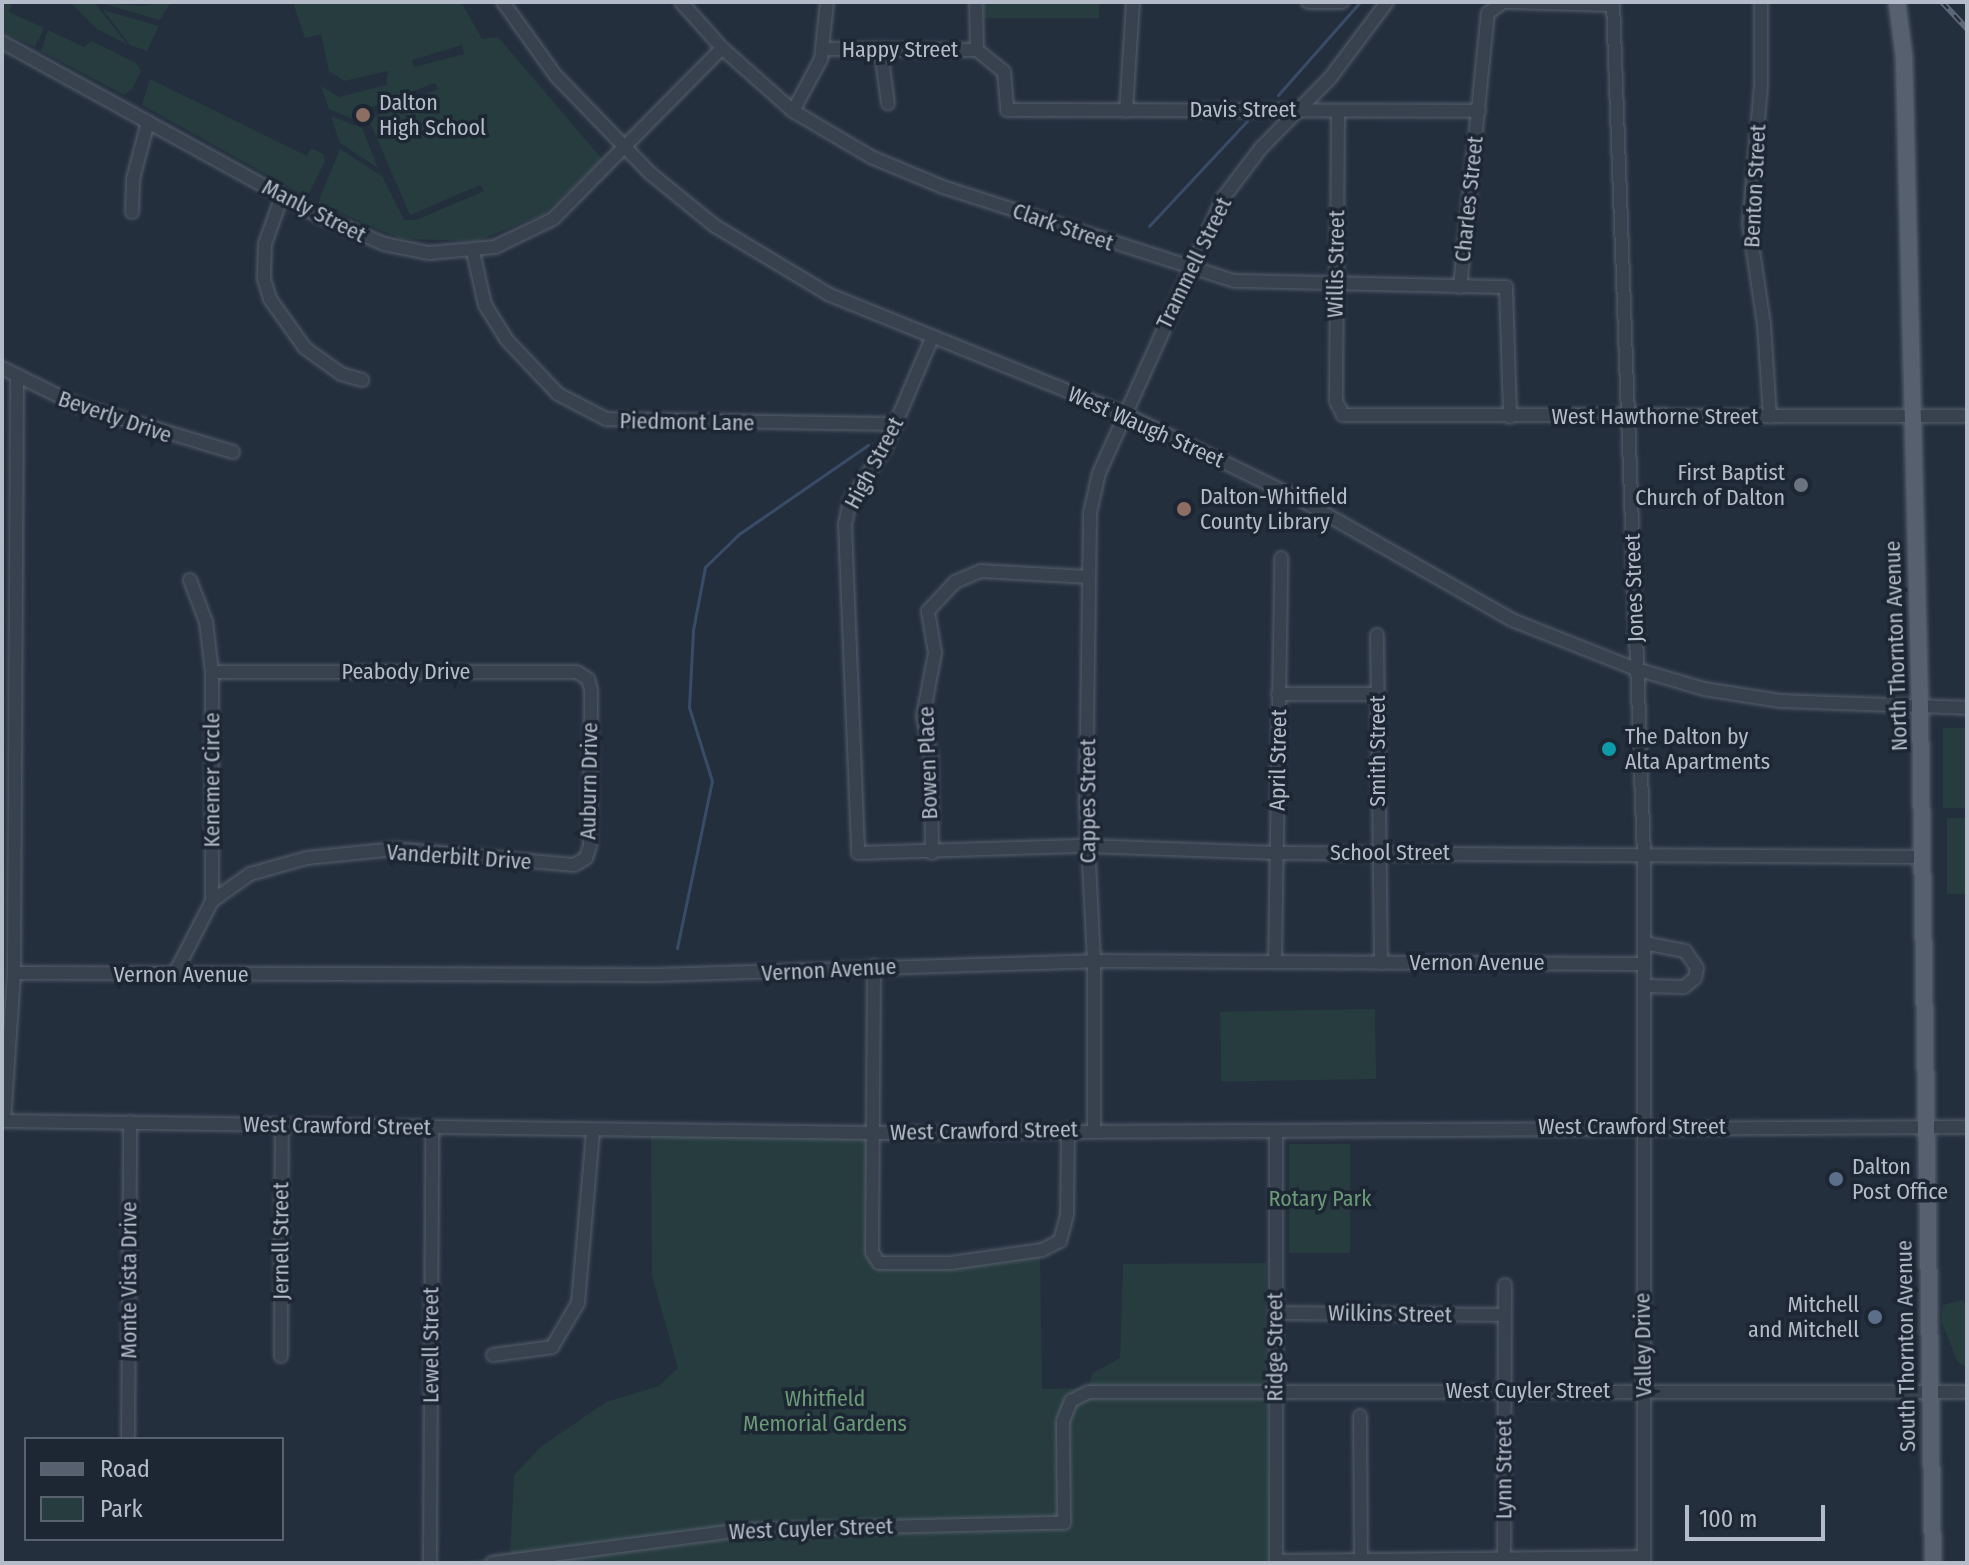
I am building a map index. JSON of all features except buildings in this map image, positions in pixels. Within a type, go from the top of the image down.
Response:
[{"type":"main road","name":"North Thornton Avenue","points":[[1893,3],[1907,165],[1920,708],[1925,1127]]},
{"type":"main road","name":"South Thornton Avenue","points":[[1925,1127],[1933,1563]]},
{"type":"street","name":"West Waugh Street","points":[[503,2],[556,76],[626,150],[683,202],[772,263],[830,295],[1125,414],[1301,500],[1512,620],[1636,669],[1704,689],[1780,701],[1967,708]]},
{"type":"street","name":"Clark Street","points":[[681,2],[722,48],[793,111],[902,171],[1188,269],[1250,283],[1506,287],[1510,417]]},
{"type":"street","points":[[793,111],[823,49],[827,2]]},
{"type":"street","points":[[976,2],[977,50]]},
{"type":"street","points":[[1126,111],[1133,2]]},
{"type":"street","points":[[1308,2],[1342,2]]},
{"type":"street","name":"Trammell Street","points":[[1099,473],[1188,269],[1223,198],[1261,148],[1301,110],[1387,2]]},
{"type":"street","name":"Benton Street","points":[[1761,2],[1761,75],[1749,224],[1764,324],[1770,417]]},
{"type":"street","name":"Charles Street","points":[[1460,287],[1488,13],[1493,6],[1613,4]]},
{"type":"street","name":"Jones Street","points":[[1613,4],[1644,855],[1641,1127]]},
{"type":"street","name":"Manly Street","points":[[2,42],[282,196],[384,244],[429,253],[473,252],[516,241],[553,219],[626,150],[722,48]]},
{"type":"street","name":"Happy Street","points":[[823,49],[881,52],[977,50]]},
{"type":"street","name":"Davis Street","points":[[977,50],[1004,72],[1007,110],[1479,111]]},
{"type":"street","points":[[881,52],[888,104]]},
{"type":"street","name":"Willis Street","points":[[1338,111],[1336,401],[1343,415]]},
{"type":"street","points":[[132,212],[133,179],[148,122]]},
{"type":"street","points":[[282,196],[265,244],[264,279],[270,299],[305,348],[341,374],[362,380]]},
{"type":"street","name":"Piedmont Lane","points":[[473,252],[485,305],[506,339],[558,394],[606,419],[897,424]]},
{"type":"street","name":"High Street","points":[[858,853],[848,642],[846,514],[897,424],[932,338]]},
{"type":"street","name":"Beverly Drive","points":[[2,368],[17,379],[150,430],[233,452]]},
{"type":"street","points":[[3,1121],[14,973],[17,379]]},
{"type":"street","name":"West Hawthorne Street","points":[[1343,415],[1967,416]]},
{"type":"street","name":"Cappes Street","points":[[1094,1130],[1094,961],[1086,846],[1088,577],[1090,513],[1099,473]]},
{"type":"street","name":"April Street","points":[[1275,962],[1281,558]]},
{"type":"street","name":"Bowen Place","points":[[932,853],[931,757],[923,716],[935,653],[928,611],[955,582],[981,571],[1088,577]]},
{"type":"street","name":"Kenemer Circle","points":[[174,975],[212,901],[212,672],[206,622],[190,580]]},
{"type":"street","name":"Smith Street","points":[[1377,635],[1381,963]]},
{"type":"street","name":"Peabody Drive","points":[[212,672],[577,672],[588,679],[591,690]]},
{"type":"street","name":"Auburn Drive","points":[[574,865],[586,858],[590,846],[591,690]]},
{"type":"street","points":[[1278,694],[1378,694]]},
{"type":"street","name":"School Street","points":[[858,853],[1086,846],[1277,853],[1922,857]]},
{"type":"street","name":"Vanderbilt Drive","points":[[212,901],[250,874],[307,858],[396,849],[574,865]]},
{"type":"street","points":[[1644,943],[1685,951],[1697,968],[1695,978],[1684,987],[1644,986]]},
{"type":"street","name":"Vernon Avenue","points":[[14,973],[686,975],[874,966],[1094,961],[1644,964]]},
{"type":"street","points":[[874,966],[872,1252],[879,1263],[906,1266],[1042,1250],[1060,1241],[1067,1214],[1068,1130]]},
{"type":"street","name":"West Crawford Street","points":[[3,1121],[873,1133],[1967,1127]]},
{"type":"street","name":"Monte Vista Drive","points":[[128,1437],[130,1122]]},
{"type":"street","name":"Jernell Street","points":[[281,1356],[282,1126]]},
{"type":"street","name":"Lewell Street","points":[[430,1563],[432,1127]]},
{"type":"street","name":"Valley Drive","points":[[1641,1127],[1644,1560]]},
{"type":"street","points":[[493,1355],[552,1347],[578,1303],[593,1130]]},
{"type":"street","name":"Ridge Street","points":[[1276,1131],[1276,1562]]},
{"type":"street","name":"Lynn Street","points":[[1504,1557],[1505,1285]]},
{"type":"street","name":"Wilkins Street","points":[[1275,1313],[1504,1315]]},
{"type":"street","name":"West Cuyler Street","points":[[492,1563],[744,1530],[1064,1523],[1063,1421],[1071,1401],[1089,1392],[1967,1392]]},
{"type":"street","points":[[1360,1416],[1361,1561]]},
{"type":"street","points":[[1276,1562],[1504,1557],[1644,1560]]},
{"type":"green space","points":[[2,2],[12,3],[9,12],[44,28],[35,47],[2,32]]},
{"type":"green space","points":[[70,2],[94,2],[127,44],[97,29]]},
{"type":"green space","points":[[98,2],[141,6],[171,2],[160,20]]},
{"type":"green space","points":[[293,2],[461,2],[482,39],[498,37],[602,159],[544,214],[477,241],[401,239],[318,203],[340,149],[382,176],[404,220],[416,220],[484,191],[480,185],[410,215],[369,120],[360,122],[329,109],[321,86],[339,97],[386,85],[388,71],[344,81],[329,71],[321,34],[305,38]],"holes":[[[462,45],[464,54],[414,67],[412,60]],[[435,83],[438,89],[369,119],[363,110]]]},
{"type":"green space","points":[[984,2],[1099,2],[1099,18],[984,18]]},
{"type":"green space","points":[[103,10],[159,26],[147,51],[130,45]]},
{"type":"green space","points":[[48,30],[84,47],[91,41],[136,63],[141,71],[132,89],[124,95],[41,51]]},
{"type":"green space","points":[[150,79],[307,156],[311,148],[323,154],[325,161],[307,197],[142,105]]},
{"type":"green space","points":[[331,116],[362,128],[378,168],[340,143]]},
{"type":"green space","points":[[1943,728],[1967,728],[1967,808],[1943,808]]},
{"type":"green space","points":[[1947,818],[1967,818],[1967,894],[1947,894]]},
{"type":"green space","points":[[1375,1009],[1376,1079],[1221,1082],[1220,1012]]},
{"type":"green space","name":"Whitfield Memorial Gardens","points":[[651,1136],[868,1137],[867,1244],[885,1269],[923,1270],[1040,1255],[1042,1389],[1087,1388],[1093,1373],[1120,1358],[1123,1264],[1266,1263],[1270,1563],[451,1563],[510,1555],[514,1475],[542,1446],[606,1402],[659,1386],[678,1368],[652,1276]]},
{"type":"green space","name":"Rotary Park","points":[[1289,1144],[1350,1144],[1350,1253],[1289,1253]]},
{"type":"green space","points":[[1963,1300],[1967,1308],[1967,1367],[1958,1363],[1941,1321],[1943,1305]]},
{"type":"waterway","points":[[1278,95],[1360,2]]},
{"type":"waterway","points":[[1149,226],[1247,121]]},
{"type":"waterway","points":[[677,948],[712,781],[689,707],[693,630],[705,567],[739,534],[868,445]]},
{"type":"railway","points":[[1942,2],[1967,29]]},
{"type":"place","name":"Dalton High School","points":[[363,115]]},
{"type":"place","name":"First Baptist Church of Dalton","points":[[1801,485]]},
{"type":"place","name":"Dalton-Whitfield County Library","points":[[1184,509]]},
{"type":"place","name":"The Dalton by Alta Apartments","points":[[1609,749]]},
{"type":"place","name":"Dalton Post Office","points":[[1836,1179]]},
{"type":"place","name":"Mitchell and Mitchell","points":[[1875,1317]]}]
